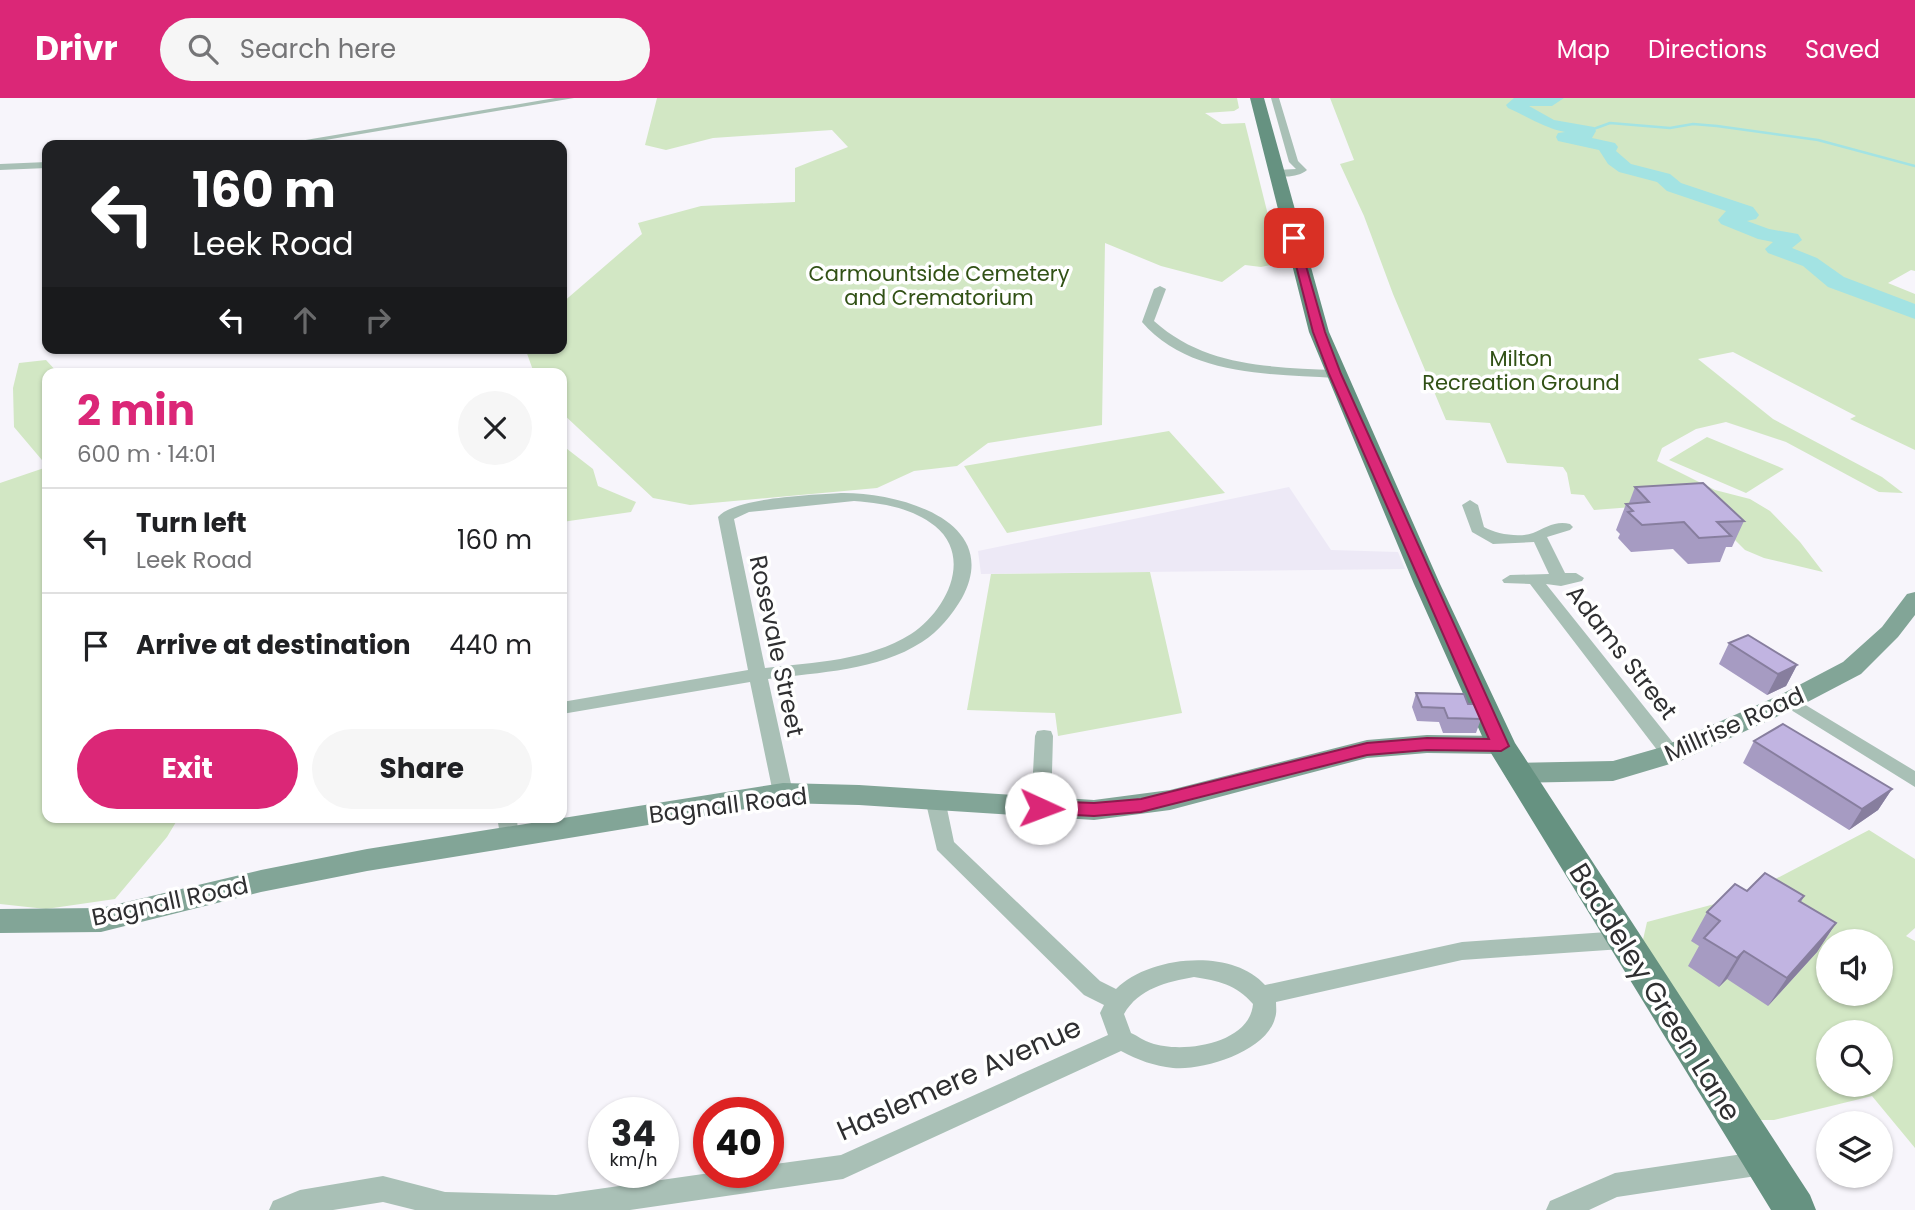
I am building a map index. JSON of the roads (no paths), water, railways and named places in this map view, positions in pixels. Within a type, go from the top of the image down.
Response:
[{"type":"main road","name":"Baddeley Green Lane","points":[[1257,98],[1310,302],[1335,374],[1510,760],[1795,1210]]},
{"type":"street","points":[[312,140],[570,98]]},
{"type":"street","points":[[1275,98],[1294,162],[1302,170],[1297,173],[1277,173]]},
{"type":"street","points":[[0,167],[42,165]]},
{"type":"street","points":[[1160,289],[1148,322],[1176,346],[1231,365],[1263,370],[1335,374]]},
{"type":"street","name":"Rosevale Street","points":[[759,675],[825,668],[881,654],[915,639],[936,622],[957,594],[962,573],[961,554],[948,527],[911,508],[880,499],[831,498],[733,512],[726,517],[783,793]]},
{"type":"street","points":[[1470,505],[1477,529],[1493,539],[1539,537],[1544,531],[1565,527]]},
{"type":"street","points":[[1510,579],[1569,580],[1539,537]]},
{"type":"street","name":"Adams Street","points":[[1535,580],[1671,754]]},
{"type":"street","name":"Millrise Road","points":[[1510,760],[1614,771],[1671,754],[1789,701],[1852,667],[1912,609]]},
{"type":"street","points":[[567,707],[759,675]]},
{"type":"street","points":[[1789,701],[1915,780]]},
{"type":"street","points":[[1041,808],[1044,737]]},
{"type":"street","name":"Bagnall Road","points":[[567,819],[783,793],[935,799],[1094,810],[1141,806],[1367,749],[1427,744],[1510,760]]},
{"type":"street","points":[[935,799],[944,845],[1092,988],[1117,1001],[1140,982],[1164,973],[1194,968],[1228,974],[1250,984],[1262,995],[1462,951],[1622,940]]},
{"type":"street","name":"Bagnall Road","points":[[2,926],[101,920],[261,881],[508,826],[533,823]]},
{"type":"street","name":"Haslemere Avenue","points":[[1117,1001],[1112,1013],[1122,1040],[1147,1054],[1189,1059],[1221,1053],[1244,1040],[1259,1026],[1264,1013],[1262,995]]},
{"type":"street","name":"Haslemere Avenue","points":[[282,1210],[300,1203],[383,1189],[445,1205],[556,1209],[843,1167],[1122,1040]]},
{"type":"street","points":[[1559,1210],[1615,1185],[1763,1163]]},
{"type":"waterway","points":[[1556,98],[1552,101],[1520,101],[1514,105],[1541,117],[1549,124],[1588,131],[1587,134],[1564,137],[1609,147],[1607,152],[1625,168],[1663,178],[1674,187],[1746,211],[1749,215],[1732,215],[1728,220],[1765,235],[1791,238],[1792,240],[1775,249],[1810,262],[1836,282],[1915,312]]},
{"type":"waterway","points":[[1588,131],[1610,123],[1670,128],[1693,124],[1717,126],[1818,140],[1915,166]]},
{"type":"park label","name":"Carmountside Cemetery and Crematorium","points":[[939,285]]},
{"type":"park label","name":"Milton Recreation Ground","points":[[1521,370]]}]
